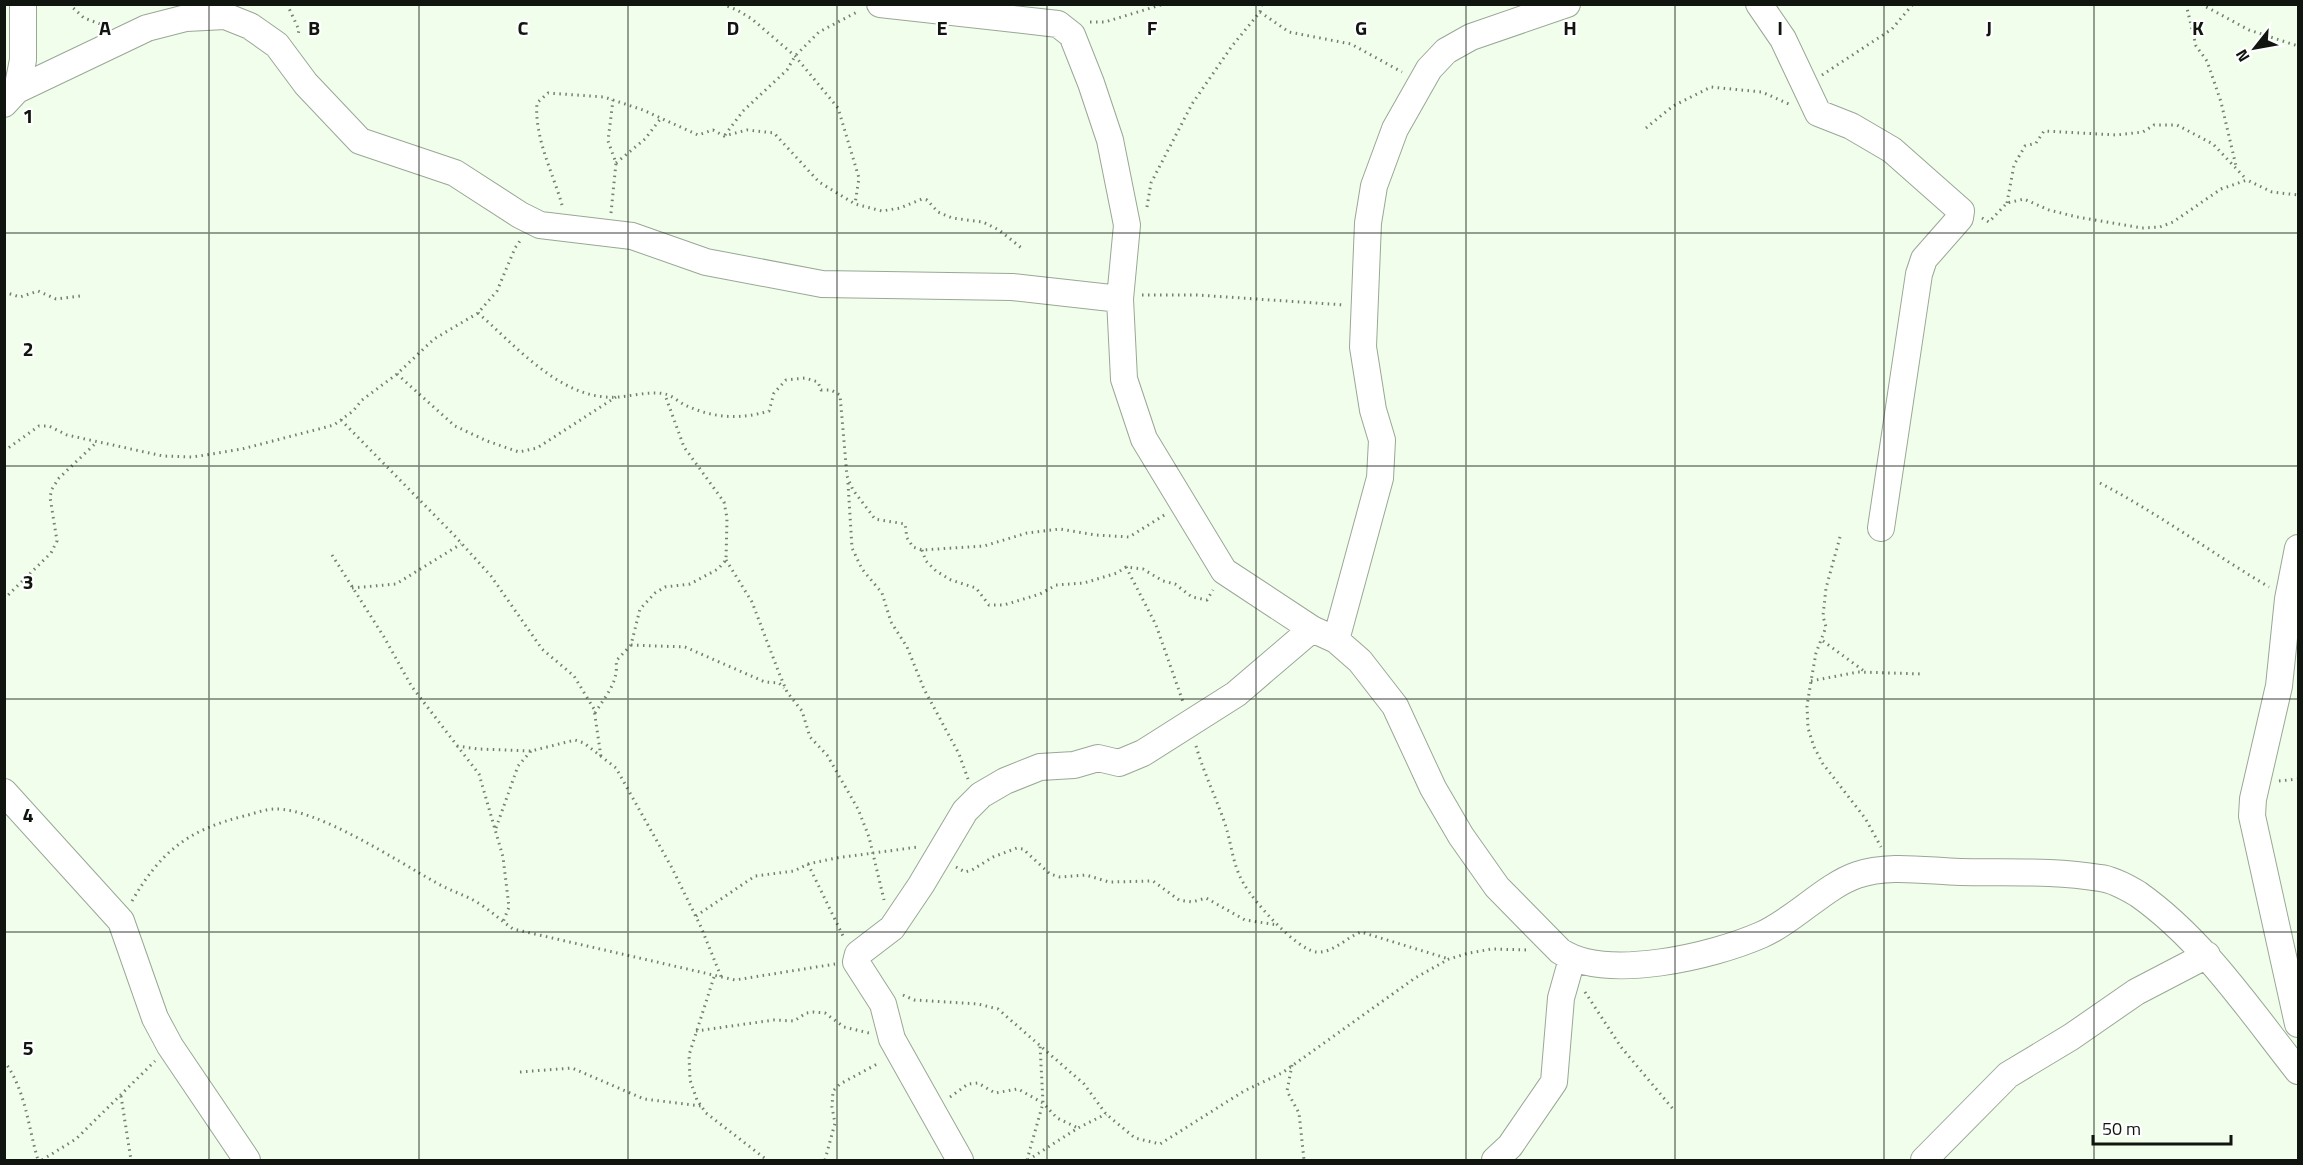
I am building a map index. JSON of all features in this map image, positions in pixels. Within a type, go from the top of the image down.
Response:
[{"type":"street","points":[[11,97],[23,60],[23,4]]},
{"type":"street","points":[[1336,640],[1380,478],[1382,440],[1373,410],[1363,347],[1368,223],[1374,186],[1395,129],[1429,69],[1446,51],[1471,37],[1567,4]]},
{"type":"street","points":[[1759,4],[1783,39],[1818,114],[1851,126],[1892,150],[1960,208],[1960,218],[1924,259],[1919,274],[1881,528]]},
{"type":"street","points":[[871,7],[1058,24],[1072,35],[1110,140],[1126,225],[1120,299],[1124,379],[1144,439],[1224,571],[1312,628],[1336,640],[1360,661],[1395,705],[1433,788],[1461,836],[1497,886],[1567,959],[1604,964],[1638,964],[1699,955],[1762,935],[1811,905],[1840,882],[1874,870],[2060,873],[2103,878],[2137,893],[2206,955],[2298,1071]]},
{"type":"street","points":[[11,97],[130,35],[186,18],[225,16],[250,26],[277,45],[306,84],[360,141],[455,173],[520,215],[540,225],[632,236],[706,262],[822,284],[1012,288],[1120,299]]},
{"type":"street","points":[[2298,548],[2288,599],[2279,686],[2253,799],[2252,816],[2298,1024]]},
{"type":"street","points":[[960,1161],[931,1104],[896,1046],[883,1004],[856,962],[858,954],[892,928],[965,812],[976,801],[1005,782],[1040,767],[1074,765],[1098,758],[1119,763],[1143,753],[1236,694],[1312,628]]},
{"type":"street","points":[[4,792],[121,921],[155,1018],[170,1046],[247,1161]]},
{"type":"street","points":[[1924,1161],[2008,1076],[2071,1037],[2136,992],[2206,955]]},
{"type":"street","points":[[1495,1161],[1510,1146],[1554,1082],[1561,998],[1567,959]]},
{"type":"path","points":[[69,4],[84,18],[130,35]]},
{"type":"path","points":[[722,4],[752,19],[795,56],[838,108],[859,178],[855,204]]},
{"type":"path","points":[[1058,24],[1106,21],[1164,4]]},
{"type":"path","points":[[1147,209],[1152,183],[1192,104],[1232,46],[1260,12],[1262,4]]},
{"type":"path","points":[[1806,87],[1892,29],[1913,4]]},
{"type":"path","points":[[2186,4],[2196,45],[2207,61],[2221,102],[2237,168]]},
{"type":"path","points":[[2201,4],[2249,30],[2298,46]]},
{"type":"path","points":[[724,136],[743,111],[787,70],[795,56],[819,32],[871,7]]},
{"type":"path","points":[[1260,12],[1289,32],[1351,44],[1420,83]]},
{"type":"path","points":[[1646,128],[1674,106],[1711,87],[1762,93],[1778,101],[1818,114]]},
{"type":"path","points":[[568,227],[547,160],[536,111],[537,103],[548,93],[604,97],[661,118],[689,133],[698,135],[713,129],[724,136],[747,130],[774,133],[819,182],[855,204],[882,211],[922,199],[927,200],[938,212],[952,218],[983,222],[999,230],[1024,250]]},
{"type":"path","points":[[608,233],[616,163],[608,141],[613,100]]},
{"type":"path","points":[[616,163],[645,140],[661,118]]},
{"type":"path","points":[[1960,208],[1989,222],[2007,203],[2014,165],[2025,146],[2037,143],[2044,131],[2116,135],[2143,132],[2154,125],[2177,125],[2213,144],[2247,180],[2272,192],[2298,195]]},
{"type":"path","points":[[2007,203],[2024,199],[2049,210],[2077,217],[2151,228],[2173,222],[2221,189],[2247,180]]},
{"type":"path","points":[[4,451],[39,426],[49,426],[67,435],[164,456],[194,457],[242,449],[334,425],[353,411],[362,400],[397,374],[434,339],[478,313],[497,291],[515,248],[524,236],[540,225]]},
{"type":"path","points":[[4,292],[20,297],[38,291],[56,299],[80,296]]},
{"type":"path","points":[[1120,299],[1138,295],[1197,295],[1365,306]]},
{"type":"path","points":[[478,313],[550,375],[577,390],[604,397],[665,394],[687,406],[719,416],[747,418],[769,411],[774,393],[786,380],[805,378],[818,382],[821,390],[831,390],[840,396],[852,548],[862,569],[882,593],[891,622],[907,647],[924,689],[959,754],[976,801]]},
{"type":"path","points":[[397,374],[455,426],[519,452],[537,448],[617,397]]},
{"type":"path","points":[[665,394],[684,447],[724,502],[727,518],[726,560],[752,602],[787,692]]},
{"type":"path","points":[[341,420],[491,576],[542,649],[574,676],[584,689],[595,713],[601,757]]},
{"type":"path","points":[[4,598],[51,553],[57,541],[50,497],[52,489],[59,478],[97,442]]},
{"type":"path","points":[[848,478],[875,519],[905,524],[913,547],[922,550],[984,546],[1027,533],[1060,528],[1096,535],[1129,537],[1166,514],[1175,520]]},
{"type":"path","points":[[2100,483],[2145,506],[2199,545],[2288,599]]},
{"type":"path","points":[[1840,537],[1826,588],[1823,641],[1816,653],[1810,681],[1807,706],[1808,728],[1823,764],[1865,818],[1894,870]]},
{"type":"path","points":[[352,588],[396,584],[461,544]]},
{"type":"path","points":[[922,550],[926,561],[936,571],[951,580],[976,588],[989,605],[1004,604],[1040,594],[1056,585],[1084,583],[1117,573],[1126,567],[1143,569],[1163,582],[1174,584],[1192,597],[1207,600],[1214,587],[1215,572],[1224,571]]},
{"type":"path","points":[[332,555],[384,637],[412,687],[479,774],[503,857],[509,907],[503,922]]},
{"type":"path","points":[[595,713],[614,683],[618,673],[616,661],[631,645],[640,609],[655,593],[665,587],[690,584],[718,569],[726,560]]},
{"type":"path","points":[[1126,567],[1156,625],[1207,783],[1227,831],[1235,866],[1253,898],[1304,948],[1326,952],[1361,932],[1449,959]]},
{"type":"path","points":[[1823,641],[1866,672]]},
{"type":"path","points":[[631,645],[685,647],[765,682],[779,683],[802,711],[810,737],[827,755],[858,808],[892,928]]},
{"type":"path","points":[[1810,681],[1866,672],[1923,674]]},
{"type":"path","points":[[457,746],[531,751],[575,740],[584,743],[616,768],[696,916],[722,979]]},
{"type":"path","points":[[496,828],[518,766],[531,751]]},
{"type":"path","points":[[121,921],[148,873],[194,832],[217,823],[275,809],[311,816],[399,859],[436,883],[475,901],[513,929],[604,948],[722,979],[735,980],[856,962],[808,864]]},
{"type":"path","points":[[696,916],[755,876],[794,871],[808,864],[872,852],[943,847],[954,867],[965,872],[1017,848],[1023,849],[1050,874],[1060,877],[1086,874],[1109,882],[1153,881],[1179,900],[1192,902],[1206,898],[1245,920],[1278,925]]},
{"type":"path","points":[[875,989],[892,990],[914,1000],[998,1008],[1084,1084],[1106,1114],[1136,1138],[1160,1144],[1292,1065],[1415,978],[1449,959],[1469,952],[1492,949],[1567,959],[1621,1047],[1673,1109]]},
{"type":"path","points":[[714,977],[707,1006],[689,1055],[690,1080],[706,1113],[767,1161]]},
{"type":"path","points":[[696,1031],[774,1020],[794,1021],[806,1013],[814,1012],[825,1013],[844,1027],[896,1046]]},
{"type":"path","points":[[1027,1161],[1043,1102],[1040,1043]]},
{"type":"path","points":[[4,1061],[14,1074],[24,1099],[40,1161],[76,1139],[170,1046]]},
{"type":"path","points":[[825,1161],[835,1123],[832,1107],[834,1091],[840,1084],[896,1046]]},
{"type":"path","points":[[1292,1065],[1287,1091],[1299,1113],[1304,1161]]},
{"type":"path","points":[[520,1072],[572,1068],[644,1099],[701,1106]]},
{"type":"path","points":[[931,1104],[954,1095],[968,1084],[978,1083],[995,1092],[1018,1089],[1043,1102],[1057,1118],[1078,1128]]},
{"type":"path","points":[[121,1096],[131,1161]]},
{"type":"path","points":[[1027,1161],[1078,1128],[1106,1114]]}]
